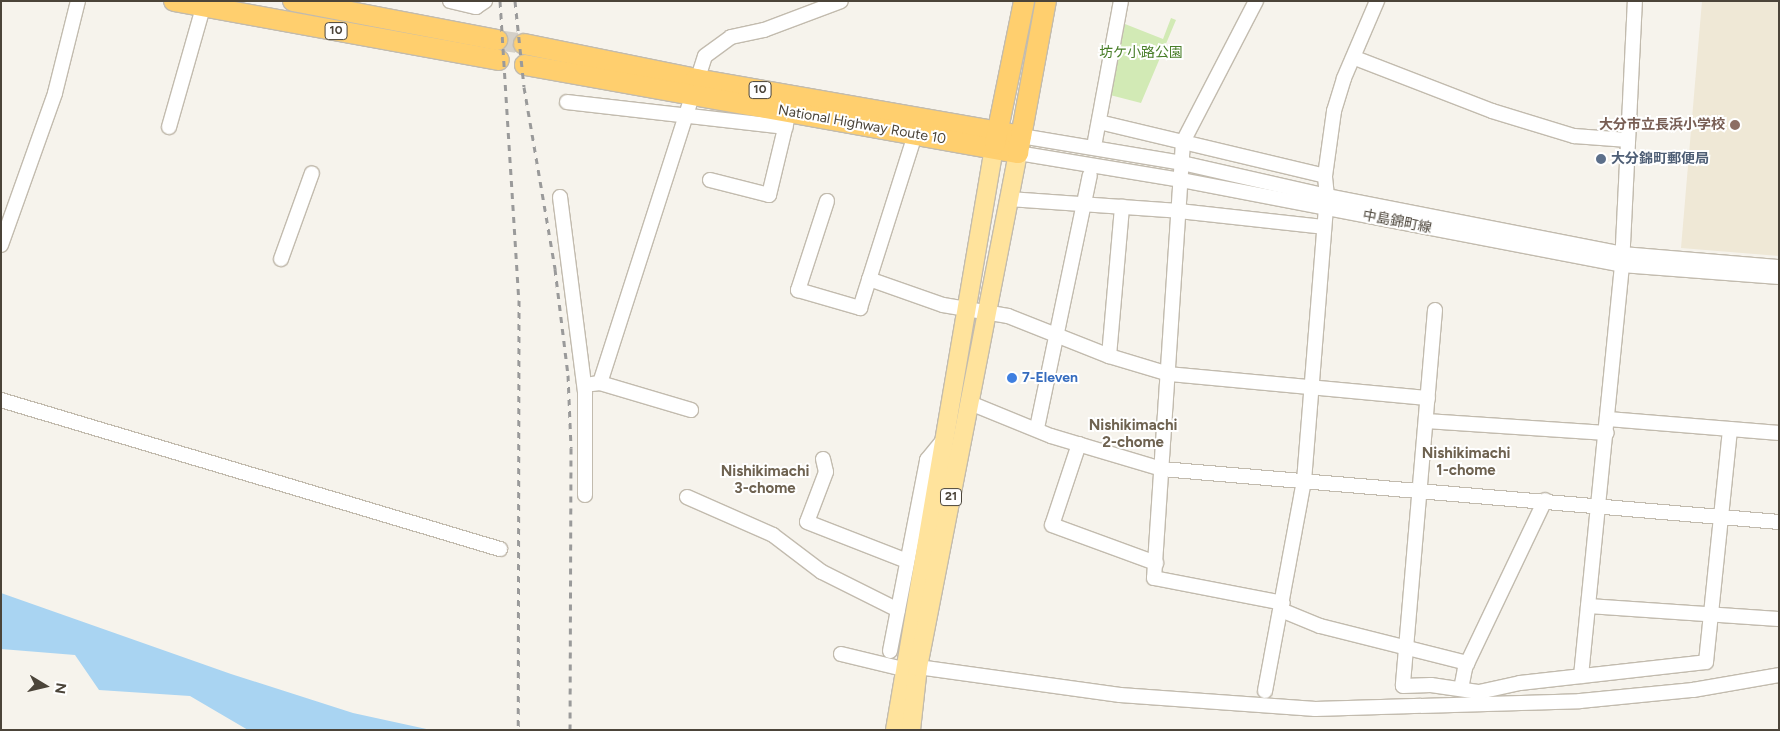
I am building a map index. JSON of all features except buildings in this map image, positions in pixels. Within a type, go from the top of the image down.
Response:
[{"type":"highway","name":"10","points":[[174,1],[204,4],[499,60]]},
{"type":"highway","name":"10","points":[[293,1],[497,40]]},
{"type":"highway","points":[[995,140],[1024,1]]},
{"type":"highway","points":[[1020,144],[1046,1]]},
{"type":"highway","name":"National Highway Route 10","points":[[524,44],[694,87],[787,120],[915,134],[995,140]]},
{"type":"highway","name":"National Highway Route 10","points":[[525,65],[694,87],[1020,144]]},
{"type":"main road","name":"21","points":[[911,730],[910,675],[943,440],[995,140]]},
{"type":"main road","name":"21","points":[[895,730],[910,675],[970,404],[1020,144]]},
{"type":"street","points":[[1,245],[55,92],[78,1]]},
{"type":"street","points":[[450,1],[476,7],[485,1]]},
{"type":"street","points":[[600,383],[684,116],[705,56],[721,41],[841,1]]},
{"type":"street","points":[[1095,141],[1121,1]]},
{"type":"street","points":[[1256,1],[1183,142],[1154,578],[1282,607],[1320,626],[1467,663]]},
{"type":"street","points":[[1266,691],[1304,481],[1326,202],[1325,176],[1334,111],[1377,1]]},
{"type":"street","points":[[1581,676],[1607,433],[1622,259],[1635,1]]},
{"type":"street","points":[[168,127],[204,4]]},
{"type":"street","points":[[1355,58],[1492,111],[1574,136],[1628,140]]},
{"type":"street","points":[[567,102],[684,116],[787,120],[769,195],[710,180]]},
{"type":"street","points":[[1099,122],[1325,176]]},
{"type":"street","points":[[827,201],[798,290],[860,308],[915,134]]},
{"type":"street","name":"中島錦町線","points":[[1020,144],[1182,163],[1326,202]]},
{"type":"street","name":"中島錦町線","points":[[1020,144],[1181,180],[1326,202],[1622,259],[1779,277]]},
{"type":"street","points":[[281,260],[312,173]]},
{"type":"street","points":[[1037,428],[1090,175]]},
{"type":"street","points":[[560,197],[584,385],[585,495]]},
{"type":"street","points":[[1009,199],[1179,211],[1323,227]]},
{"type":"street","points":[[1109,356],[1122,207]]},
{"type":"street","name":"中島錦町線","points":[[1622,259],[1779,267]]},
{"type":"street","points":[[869,279],[943,305],[989,312],[1058,334],[1109,356],[1169,374],[1311,389],[1428,398]]},
{"type":"street","points":[[1435,310],[1403,686],[1431,685],[1479,692],[1581,676],[1706,662],[1730,429]]},
{"type":"street","points":[[584,385],[600,383],[691,410]]},
{"type":"street","points":[[1,400],[500,549]]},
{"type":"street","points":[[970,404],[1079,444],[1162,469],[1420,492],[1545,500],[1598,507],[1779,522]]},
{"type":"street","points":[[1608,419],[1779,433]]},
{"type":"street","points":[[1426,421],[1607,433]]},
{"type":"street","points":[[890,651],[927,460],[943,440]]},
{"type":"street","points":[[1079,444],[1052,525],[1156,563]]},
{"type":"street","points":[[823,458],[826,472],[807,522],[907,561]]},
{"type":"street","points":[[688,497],[773,535],[822,572],[898,610]]},
{"type":"street","points":[[1461,689],[1467,663],[1545,500]]},
{"type":"street","points":[[1588,606],[1710,617],[1779,620]]},
{"type":"street","points":[[841,654],[910,675],[1316,709],[1580,702],[1692,690],[1779,675]]},
{"type":"shaded area","name":"大分市立長浜小学校","points":[[1702,1],[1779,1],[1779,256],[1681,248]]},
{"type":"green space","name":"坊ケ小路公園","points":[[1171,18],[1176,20],[1141,103],[1110,95],[1125,24],[1163,39]]},
{"type":"water","points":[[1,593],[231,674],[353,713],[431,730],[248,730],[190,696],[99,690],[75,655],[1,649]]},
{"type":"tunnel","points":[[497,40],[524,44]]},
{"type":"railway","points":[[500,1],[519,300],[518,730]]},
{"type":"railway","points":[[515,1],[524,87],[555,269],[568,375],[571,448],[570,730]]},
{"type":"place","name":"大分市立長浜小学校","points":[[1735,125]]},
{"type":"place","name":"大分錦町郵便局","points":[[1601,159]]},
{"type":"place","name":"7-Eleven","points":[[1012,378]]},
{"type":"district","name":"Nishikimachi 2-chome","points":[[1133,434]]},
{"type":"district","name":"Nishikimachi 1-chome","points":[[1466,462]]},
{"type":"district","name":"Nishikimachi 3-chome","points":[[765,480]]}]
